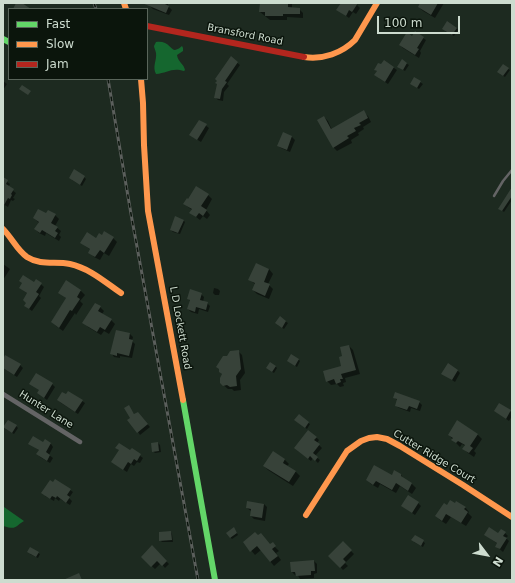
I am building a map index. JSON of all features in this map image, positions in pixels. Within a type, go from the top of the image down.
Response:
[{"type":"street","name":"Bransford Road","points":[[148,26],[310,58],[324,57],[338,52],[350,45],[355,40],[377,3]]},
{"type":"street","name":"L D Lockett Road","points":[[141,80],[144,103],[144,145],[148,211],[172,336],[215,580]]},
{"type":"street","points":[[3,229],[21,252],[35,262],[49,264],[68,263],[76,265],[121,293]]},
{"type":"street","name":"Hunter Lane","points":[[3,394],[80,442]]},
{"type":"street","name":"Cutter Ridge Court","points":[[306,515],[347,451],[359,441],[378,437],[394,443],[431,464],[512,517]]},
{"type":"lane","points":[[494,196],[512,170]]},
{"type":"shaded area","points":[[156,42],[163,42],[174,50],[182,46],[183,51],[177,55],[185,70],[184,71],[173,70],[156,74],[154,68],[156,53],[154,46]]},
{"type":"shaded area","points":[[3,506],[24,521],[13,528],[3,526]]},
{"type":"building","points":[[16,3],[22,3],[30,8],[14,8]]},
{"type":"building","points":[[142,3],[165,3],[169,6],[166,13]]},
{"type":"building","points":[[260,3],[288,3],[288,7],[300,8],[300,14],[265,16],[265,12],[259,12]]},
{"type":"building","points":[[341,3],[358,3],[352,12],[349,10],[346,16],[336,10]]},
{"type":"building","points":[[420,3],[438,3],[431,15],[418,7]]},
{"type":"building","points":[[447,21],[457,28],[452,35],[442,29]]},
{"type":"building","points":[[415,31],[424,37],[417,48],[419,49],[415,55],[399,45],[407,32],[412,36]]},
{"type":"building","points":[[231,56],[238,62],[225,81],[227,82],[222,89],[220,99],[214,98],[217,84],[215,83],[217,81],[215,79]]},
{"type":"building","points":[[402,59],[407,63],[403,70],[397,67]]},
{"type":"building","points":[[384,60],[394,67],[385,82],[374,75],[377,71],[374,70],[378,63],[381,64]]},
{"type":"building","points":[[503,64],[509,68],[503,76],[497,72]]},
{"type":"building","points":[[414,77],[421,81],[417,88],[410,84]]},
{"type":"building","points":[[22,85],[31,91],[28,95],[19,89]]},
{"type":"building","points":[[364,110],[368,118],[359,123],[361,125],[354,128],[356,131],[347,136],[349,138],[333,148],[317,120],[324,116],[331,129]]},
{"type":"building","points":[[199,120],[207,124],[197,140],[189,135]]},
{"type":"building","points":[[283,132],[292,136],[287,150],[277,146]]},
{"type":"building","points":[[74,169],[85,176],[80,185],[69,178]]},
{"type":"building","points":[[3,177],[8,180],[6,184],[14,189],[10,199],[8,198],[3,207]]},
{"type":"building","points":[[196,186],[209,194],[201,206],[207,210],[203,216],[199,213],[196,217],[189,213],[192,209],[183,204]]},
{"type":"building","points":[[512,187],[512,196],[502,211],[498,209]]},
{"type":"building","points":[[38,209],[46,213],[48,210],[56,214],[51,223],[58,227],[55,231],[58,233],[55,238],[42,230],[40,233],[34,229],[39,222],[33,218]]},
{"type":"building","points":[[175,216],[184,220],[178,233],[170,230]]},
{"type":"building","points":[[104,231],[114,237],[104,253],[100,250],[95,257],[88,253],[90,249],[80,243],[87,232],[96,238],[99,233],[102,235]]},
{"type":"building","points":[[256,263],[269,269],[264,282],[270,284],[265,296],[252,290],[255,283],[248,280]]},
{"type":"building","points":[[23,275],[34,282],[36,279],[42,283],[36,292],[39,294],[29,309],[24,306],[26,303],[23,300],[27,293],[19,288],[22,283],[19,281]]},
{"type":"building","points":[[66,280],[81,290],[77,297],[80,299],[72,311],[70,310],[59,328],[51,322],[66,298],[58,293]]},
{"type":"building","points":[[190,289],[202,293],[200,300],[208,302],[206,310],[196,307],[195,312],[187,309],[190,300],[187,299]]},
{"type":"building","points":[[95,303],[101,306],[98,311],[112,319],[105,330],[100,327],[97,332],[82,323]]},
{"type":"building","points":[[280,316],[286,321],[282,328],[275,323]]},
{"type":"building","points":[[116,330],[130,333],[129,339],[133,340],[129,356],[117,353],[117,356],[110,354]]},
{"type":"building","points":[[349,345],[356,370],[341,374],[343,379],[340,379],[341,382],[336,384],[334,379],[326,382],[323,371],[341,366],[339,357],[342,356],[340,347]]},
{"type":"building","points":[[239,350],[241,369],[236,376],[237,386],[223,386],[220,383],[222,374],[216,367],[223,356],[227,356],[230,351]]},
{"type":"building","points":[[291,354],[299,359],[295,366],[287,361]]},
{"type":"building","points":[[5,355],[21,364],[14,375],[3,368],[3,359]]},
{"type":"building","points":[[270,362],[276,366],[272,372],[266,368]]},
{"type":"building","points":[[448,363],[458,370],[452,380],[441,374]]},
{"type":"building","points":[[36,373],[53,383],[44,398],[37,393],[39,390],[29,384]]},
{"type":"building","points":[[68,391],[83,400],[75,412],[57,400],[62,392],[66,394]]},
{"type":"building","points":[[395,392],[420,401],[417,409],[409,406],[407,410],[395,406],[397,399],[393,398]]},
{"type":"building","points":[[499,403],[511,410],[506,419],[494,411]]},
{"type":"building","points":[[129,405],[134,414],[138,412],[148,424],[137,433],[127,420],[130,418],[124,408]]},
{"type":"building","points":[[299,414],[309,422],[305,428],[294,420]]},
{"type":"building","points":[[8,420],[17,425],[12,433],[3,427]]},
{"type":"building","points":[[457,420],[478,434],[470,446],[473,448],[469,453],[462,449],[465,445],[458,441],[456,443],[451,440],[453,438],[448,435]]},
{"type":"building","points":[[308,430],[317,437],[314,440],[320,444],[313,453],[318,457],[315,461],[310,456],[308,459],[294,448]]},
{"type":"building","points":[[33,436],[43,442],[45,439],[51,443],[46,452],[50,455],[47,461],[36,454],[39,450],[28,444]]},
{"type":"building","points":[[158,442],[159,451],[152,452],[151,443]]},
{"type":"building","points":[[119,443],[130,450],[132,448],[141,454],[137,461],[134,459],[131,464],[128,462],[123,470],[111,462],[119,450],[115,448]]},
{"type":"building","points":[[273,451],[285,459],[283,463],[296,471],[289,482],[263,466]]},
{"type":"building","points":[[374,465],[392,475],[394,470],[401,474],[401,476],[412,483],[408,491],[396,483],[392,490],[376,481],[373,485],[366,480]]},
{"type":"building","points":[[55,479],[71,489],[67,495],[70,497],[66,503],[57,496],[56,498],[52,496],[50,499],[41,493],[50,480],[53,482]]},
{"type":"building","points":[[408,495],[419,502],[412,513],[401,506]]},
{"type":"building","points":[[450,500],[455,503],[456,501],[466,507],[464,509],[468,512],[461,523],[446,514],[442,521],[435,516],[444,503],[447,505]]},
{"type":"building","points":[[247,501],[264,504],[262,518],[250,516],[251,509],[246,508]]},
{"type":"building","points":[[234,527],[237,533],[230,538],[226,533]]},
{"type":"building","points":[[489,527],[498,533],[501,529],[506,532],[503,536],[507,538],[500,549],[495,547],[497,543],[484,535]]},
{"type":"building","points":[[171,531],[172,540],[159,541],[159,532]]},
{"type":"building","points":[[255,532],[258,535],[261,533],[270,544],[273,542],[276,546],[272,549],[278,556],[270,562],[257,546],[250,552],[243,542]]},
{"type":"building","points":[[415,535],[424,540],[421,546],[411,540]]},
{"type":"building","points":[[343,541],[352,550],[343,559],[346,562],[340,568],[328,556]]},
{"type":"building","points":[[152,545],[167,561],[162,566],[157,561],[151,567],[141,557]]},
{"type":"building","points":[[30,547],[39,552],[36,557],[27,552]]},
{"type":"building","points":[[314,560],[315,571],[311,571],[311,575],[296,576],[295,572],[291,572],[290,562]]},
{"type":"building","points":[[79,573],[82,580],[63,580]]},
{"type":"railway","points":[[94,3],[96,8]]},
{"type":"railway","points":[[108,80],[131,214],[198,580]]},
{"type":"traffic: fast","points":[[3,39],[8,42]]},
{"type":"traffic: fast","points":[[183,400],[215,580]]},
{"type":"traffic: slow","points":[[124,3],[126,8]]},
{"type":"traffic: slow","points":[[304,57],[311,58],[325,56],[338,52],[350,45],[355,40],[377,3]]},
{"type":"traffic: slow","points":[[141,80],[148,211],[183,400]]},
{"type":"traffic: slow","points":[[3,229],[20,251],[32,260],[48,263],[64,263],[77,266],[97,276],[121,293]]},
{"type":"traffic: slow","points":[[306,515],[347,451],[361,441],[377,437],[387,439],[400,446],[512,517]]},
{"type":"traffic: jam","points":[[148,26],[304,57]]}]
